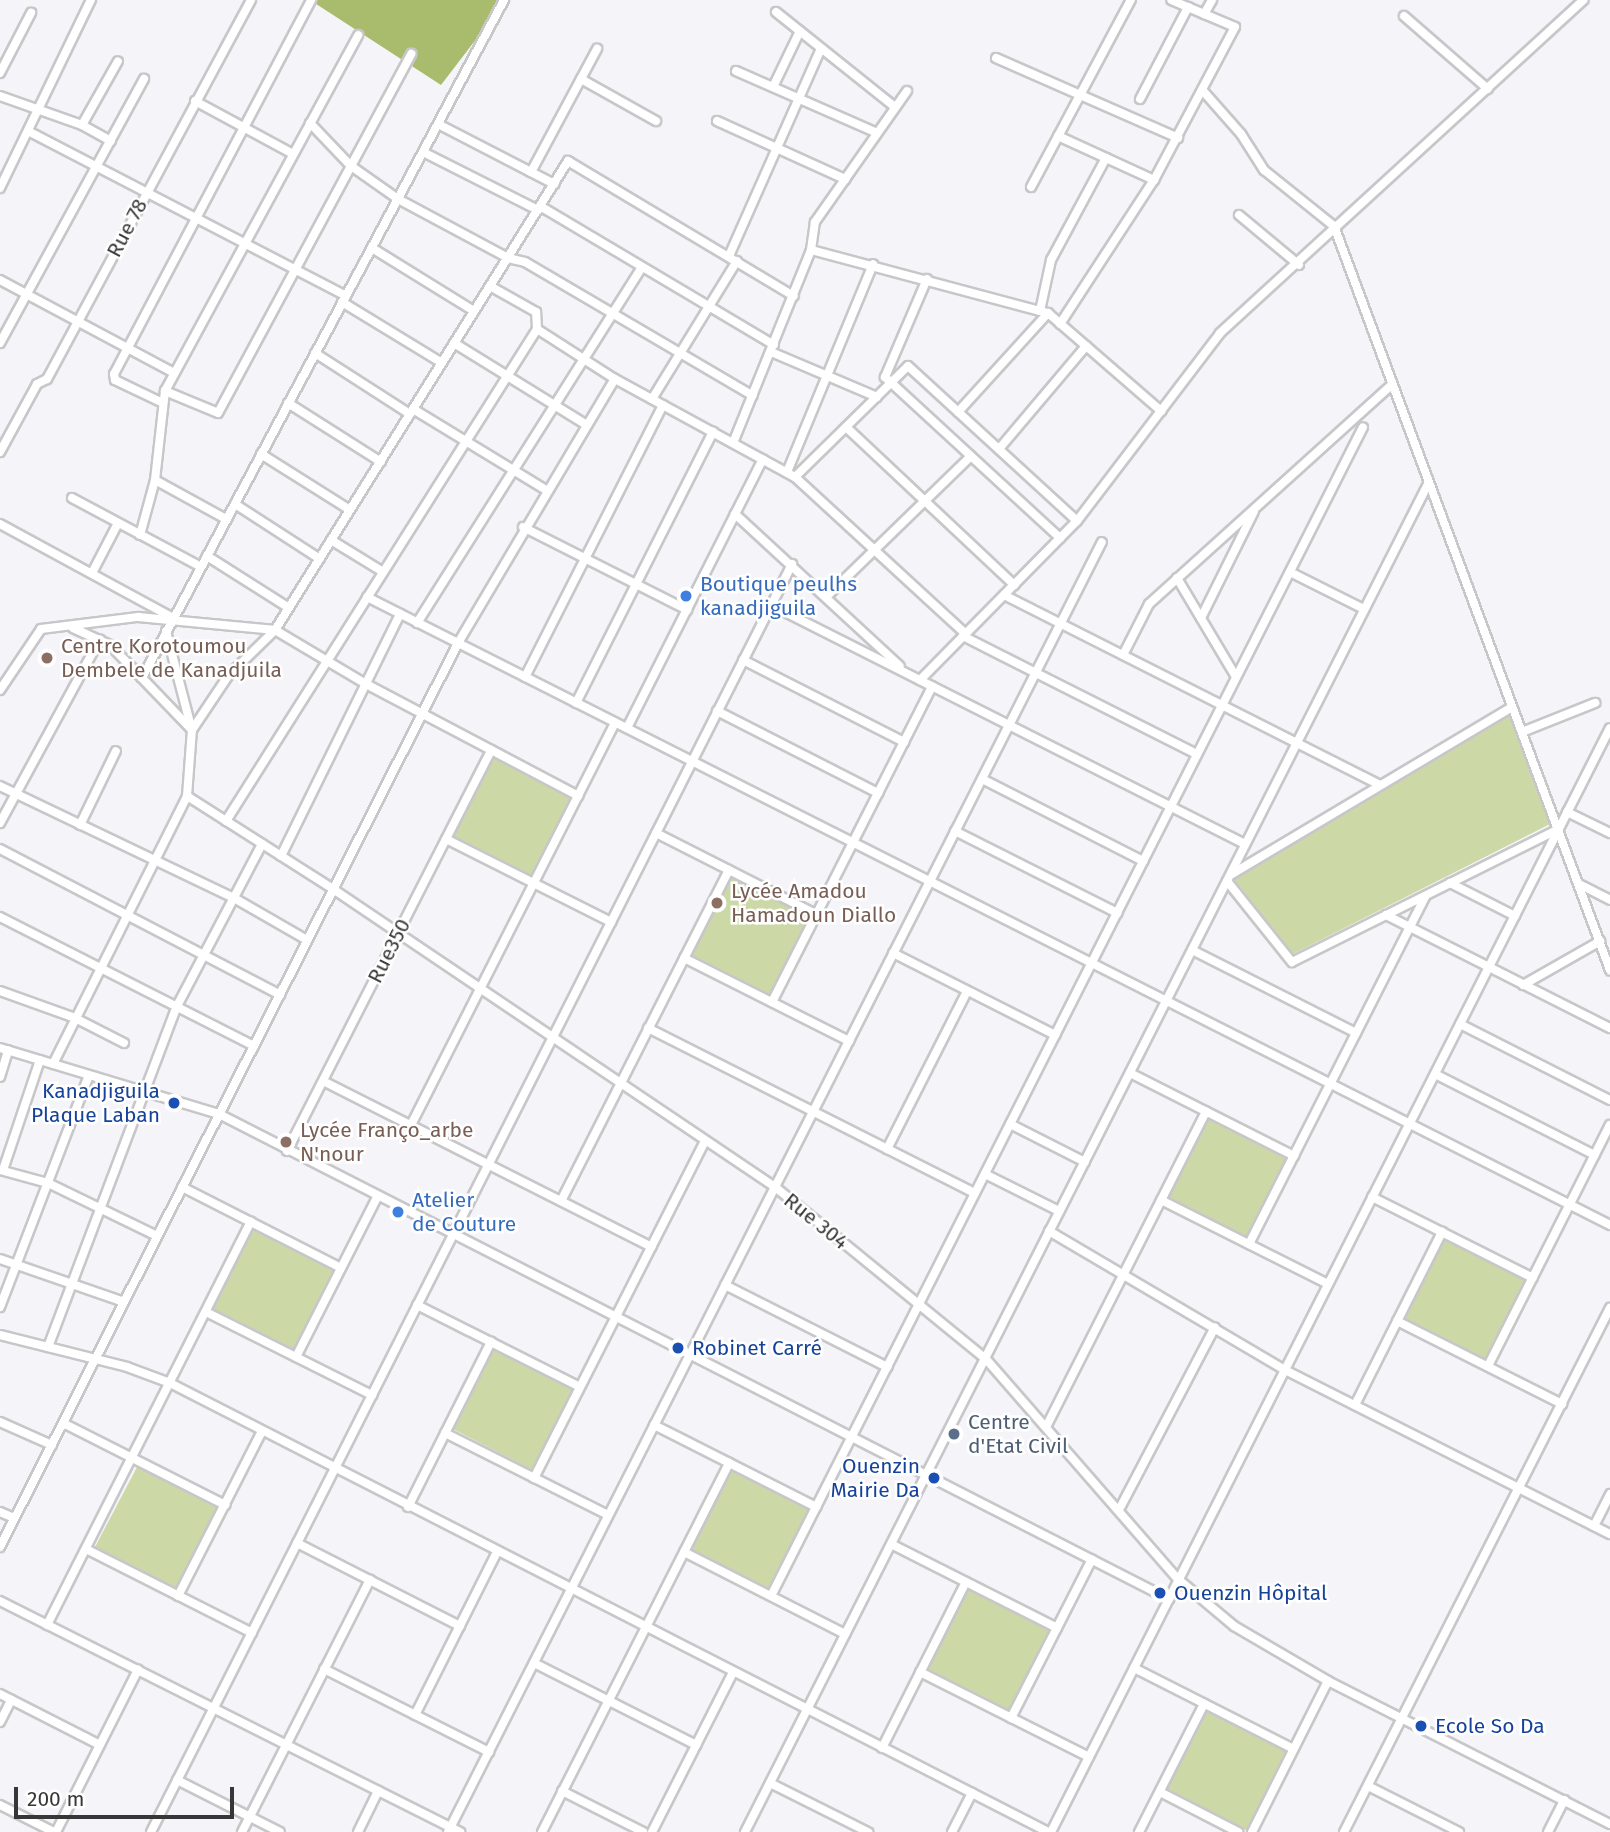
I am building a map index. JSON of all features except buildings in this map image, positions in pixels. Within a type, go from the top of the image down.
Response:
[{"type":"street","points":[[0,188],[91,0]]},
{"type":"street","name":"Rue 78","points":[[0,452],[77,321],[251,0]]},
{"type":"street","points":[[163,404],[115,380],[114,374],[311,0]]},
{"type":"street","points":[[142,678],[504,0]]},
{"type":"street","points":[[1031,187],[1130,0]]},
{"type":"street","points":[[1060,324],[1154,180],[1204,92],[1235,27],[1171,0]]},
{"type":"street","points":[[1204,14],[1212,0]]},
{"type":"street","points":[[920,680],[1077,521],[1220,333],[1299,265],[1334,226],[1584,0]]},
{"type":"street","points":[[1140,99],[1188,8]]},
{"type":"street","points":[[776,12],[895,107]]},
{"type":"street","points":[[0,73],[31,13]]},
{"type":"street","points":[[1404,16],[1488,89]]},
{"type":"street","points":[[773,87],[800,31]]},
{"type":"street","points":[[140,535],[155,480],[165,391],[358,35]]},
{"type":"street","points":[[652,399],[709,307],[733,259],[777,148],[821,48]]},
{"type":"street","points":[[531,172],[597,49]]},
{"type":"street","points":[[165,391],[218,413],[411,54]]},
{"type":"street","points":[[996,58],[1178,138]]},
{"type":"street","points":[[82,125],[118,61]]},
{"type":"street","points":[[736,71],[877,133]]},
{"type":"street","points":[[0,342],[144,79]]},
{"type":"street","points":[[581,79],[656,121]]},
{"type":"street","points":[[733,443],[794,296],[811,250],[815,222],[907,91]]},
{"type":"street","points":[[1204,92],[1241,134],[1264,170],[1334,226],[1610,970]]},
{"type":"street","points":[[0,96],[82,125],[111,141]]},
{"type":"street","points":[[195,101],[293,154]]},
{"type":"street","points":[[717,121],[845,179]]},
{"type":"street","points":[[310,123],[351,166],[398,199],[508,258],[525,262],[753,396]]},
{"type":"street","points":[[438,124],[554,184]]},
{"type":"street","points":[[28,131],[295,269],[442,363]]},
{"type":"street","points":[[1058,135],[1154,180]]},
{"type":"street","points":[[423,152],[539,208],[709,307],[773,349],[877,397]]},
{"type":"street","points":[[958,412],[1044,312],[1051,260],[1106,158]]},
{"type":"street","points":[[192,730],[228,676],[275,630],[568,161],[794,296]]},
{"type":"street","points":[[1239,215],[1299,265]]},
{"type":"street","points":[[372,248],[474,311]]},
{"type":"street","points":[[811,250],[873,264],[1044,312],[1161,411]]},
{"type":"street","points":[[787,472],[873,264]]},
{"type":"street","points":[[417,622],[642,267]]},
{"type":"street","points":[[927,279],[885,377],[1060,538]]},
{"type":"street","points":[[0,280],[174,373]]},
{"type":"street","points":[[226,821],[537,329],[536,312],[490,286]]},
{"type":"street","points":[[537,329],[615,379],[795,477],[964,635],[1198,754]]},
{"type":"street","points":[[454,343],[587,425]]},
{"type":"street","points":[[999,449],[1086,346]]},
{"type":"street","points":[[315,353],[546,490]]},
{"type":"street","points":[[795,477],[908,366],[1077,521]]},
{"type":"street","points":[[0,1547],[458,643],[523,527],[615,379]]},
{"type":"street","points":[[1123,655],[1149,604],[1391,385]]},
{"type":"street","points":[[288,404],[381,461]]},
{"type":"street","points":[[525,677],[663,405]]},
{"type":"street","points":[[846,427],[1014,585]]},
{"type":"street","points":[[771,1596],[1363,427]]},
{"type":"street","points":[[576,703],[713,432]]},
{"type":"street","points":[[261,454],[350,510]]},
{"type":"street","points":[[826,597],[971,456]]},
{"type":"street","points":[[627,728],[763,460]]},
{"type":"street","points":[[155,480],[226,519]]},
{"type":"street","points":[[745,1832],[1429,482]]},
{"type":"street","points":[[72,498],[201,567]]},
{"type":"street","points":[[234,504],[320,559]]},
{"type":"street","points":[[1201,618],[1256,507]]},
{"type":"street","points":[[736,514],[909,674]]},
{"type":"street","points":[[92,573],[118,523]]},
{"type":"street","points":[[0,524],[174,618]]},
{"type":"street","points":[[523,527],[687,610]]},
{"type":"street","points":[[331,540],[383,572]]},
{"type":"street","points":[[449,1830],[1102,542]]},
{"type":"street","points":[[207,556],[289,608]]},
{"type":"street","points":[[151,1832],[792,564]]},
{"type":"street","points":[[1290,572],[1364,610]]},
{"type":"street","points":[[1177,578],[1236,677]]},
{"type":"street","points":[[1004,595],[1380,785]]},
{"type":"street","points":[[367,597],[1610,1225]]},
{"type":"street","points":[[771,605],[1245,844]]},
{"type":"street","points":[[281,856],[400,614]]},
{"type":"street","points":[[0,689],[41,629],[138,617],[174,618],[275,630],[366,684],[578,796]]},
{"type":"street","points":[[71,627],[100,639],[192,730]]},
{"type":"street","points":[[53,1064],[187,796],[192,730],[166,631]]},
{"type":"street","points":[[0,823],[100,639]]},
{"type":"street","points":[[743,660],[904,741]]},
{"type":"street","points":[[772,1002],[932,686]]},
{"type":"street","points":[[1522,732],[1595,703]]},
{"type":"street","points":[[1228,878],[1512,707]]},
{"type":"street","points":[[718,711],[878,793]]},
{"type":"street","points":[[411,1125],[615,723]]},
{"type":"street","points":[[0,1335],[95,1359],[170,1383],[408,1507],[1049,1832],[1610,728]]},
{"type":"street","name":"Rue350","points":[[287,1152],[491,750]]},
{"type":"street","points":[[80,825],[116,751]]},
{"type":"street","points":[[982,779],[1143,861]]},
{"type":"street","points":[[0,786],[234,898],[307,940]]},
{"type":"street","name":"Rue 304","points":[[187,796],[333,889],[479,991],[775,1187],[985,1358],[1120,1508],[1178,1579],[1234,1626],[1328,1681],[1610,1824]]},
{"type":"street","points":[[1567,812],[1610,834]]},
{"type":"street","points":[[1228,878],[1292,962],[1559,829]]},
{"type":"street","points":[[955,831],[1117,913]]},
{"type":"street","points":[[656,833],[817,915]]},
{"type":"street","points":[[446,839],[611,922]]},
{"type":"street","points":[[48,1347],[177,1006],[262,844]]},
{"type":"street","points":[[0,849],[280,995]]},
{"type":"street","points":[[561,1201],[729,870]]},
{"type":"street","points":[[1450,883],[1515,916]]},
{"type":"street","points":[[1579,884],[1610,900]]},
{"type":"street","points":[[1249,1244],[1426,896]]},
{"type":"street","points":[[1386,915],[1610,1028]]},
{"type":"street","points":[[0,917],[254,1046]]},
{"type":"street","points":[[1523,985],[1600,941]]},
{"type":"street","points":[[1192,950],[1356,1033]]},
{"type":"street","points":[[893,953],[1055,1035]]},
{"type":"street","points":[[684,958],[849,1041]]},
{"type":"street","points":[[0,991],[75,1018],[124,1043]]},
{"type":"street","points":[[887,1149],[967,991]]},
{"type":"street","points":[[1460,1024],[1610,1100]]},
{"type":"street","points":[[648,1028],[975,1194]]},
{"type":"street","points":[[0,1077],[4,1049],[219,1115],[1169,1599]]},
{"type":"street","points":[[40,1060],[1,1170],[48,1183],[158,1236]]},
{"type":"street","points":[[1130,1073],[1294,1156]]},
{"type":"street","points":[[1435,1074],[1595,1155]]},
{"type":"street","points":[[0,1307],[89,1075]]},
{"type":"street","points":[[323,1081],[651,1247]]},
{"type":"street","points":[[1046,1427],[1206,1111]]},
{"type":"street","points":[[1010,1124],[1084,1161]]},
{"type":"street","points":[[1488,1366],[1610,1125]]},
{"type":"street","points":[[534,1478],[705,1141]]},
{"type":"street","points":[[985,1174],[1059,1211]]},
{"type":"street","points":[[182,1187],[341,1268]]},
{"type":"street","points":[[296,1357],[377,1197]]},
{"type":"street","points":[[1372,1197],[1532,1278]]},
{"type":"street","points":[[1161,1200],[1328,1284]]},
{"type":"street","points":[[47,1625],[251,1222]]},
{"type":"street","points":[[1049,1231],[1285,1370],[1610,1534]]},
{"type":"street","points":[[1355,1405],[1442,1232]]},
{"type":"street","points":[[0,1259],[71,1286],[124,1302]]},
{"type":"street","points":[[725,1285],[887,1367]]},
{"type":"street","points":[[417,1305],[580,1387]]},
{"type":"street","points":[[206,1312],[372,1395]]},
{"type":"street","points":[[1345,1832],[1609,1312]]},
{"type":"street","points":[[1397,1321],[1562,1404]]},
{"type":"street","points":[[1120,1508],[1214,1327]]},
{"type":"street","points":[[408,1507],[491,1342]]},
{"type":"street","points":[[0,1435],[2,1423],[52,1445]]},
{"type":"street","points":[[63,1423],[225,1505]]},
{"type":"street","points":[[654,1425],[816,1507]]},
{"type":"street","points":[[178,1596],[262,1431]]},
{"type":"street","points":[[445,1433],[608,1515]]},
{"type":"street","points":[[542,1832],[729,1463]]},
{"type":"street","points":[[1594,1526],[1610,1494]]},
{"type":"street","points":[[0,1512],[14,1518]]},
{"type":"street","points":[[297,1543],[460,1626]]},
{"type":"street","points":[[891,1545],[1057,1628]]},
{"type":"street","points":[[86,1549],[252,1633]]},
{"type":"street","points":[[415,1715],[497,1552]]},
{"type":"street","points":[[684,1552],[845,1634]]},
{"type":"street","points":[[1011,1718],[1092,1559]]},
{"type":"street","points":[[242,1832],[370,1580]]},
{"type":"street","points":[[882,1748],[966,1583]]},
{"type":"street","points":[[0,1601],[378,1791],[449,1830],[460,1832]]},
{"type":"street","points":[[534,1663],[696,1745]]},
{"type":"street","points":[[1134,1668],[1294,1749]]},
{"type":"street","points":[[324,1669],[489,1752]]},
{"type":"street","points":[[0,1805],[55,1832],[138,1670]]},
{"type":"street","points":[[652,1832],[733,1672]]},
{"type":"street","points":[[920,1672],[1088,1757]]},
{"type":"street","points":[[1252,1832],[1328,1681]]},
{"type":"street","points":[[0,1695],[100,1745]]},
{"type":"street","points":[[0,1722],[11,1700]]},
{"type":"street","points":[[1139,1832],[1205,1704]]},
{"type":"street","points":[[177,1780],[280,1832]]},
{"type":"street","points":[[770,1783],[868,1832]]},
{"type":"street","points":[[1368,1786],[1442,1828],[1459,1832]]},
{"type":"street","points":[[358,1832],[378,1791]]},
{"type":"street","points":[[562,1791],[642,1832]]},
{"type":"street","points":[[1160,1792],[1238,1832]]},
{"type":"street","points":[[952,1832],[972,1793]]},
{"type":"street","points":[[1548,1832],[1564,1800]]},
{"type":"street","points":[[841,1832],[847,1821]]},
{"type":"green space","points":[[310,0],[506,0],[441,85]]},
{"type":"green space","points":[[1511,710],[1554,822],[1293,954],[1233,878]]},
{"type":"green space","points":[[492,755],[575,797],[535,878],[451,837]]},
{"type":"green space","points":[[730,874],[812,916],[771,997],[688,954]]},
{"type":"green space","points":[[1207,1115],[1289,1157],[1248,1238],[1165,1196]]},
{"type":"green space","points":[[253,1229],[336,1272],[294,1352],[211,1310]]},
{"type":"green space","points":[[1444,1238],[1526,1281],[1485,1361],[1402,1319]]},
{"type":"green space","points":[[493,1348],[575,1390],[534,1471],[451,1428]]},
{"type":"green space","points":[[137,1467],[219,1509],[178,1590],[95,1547]]},
{"type":"green space","points":[[730,1468],[813,1510],[771,1591],[689,1548]]},
{"type":"green space","points":[[968,1588],[1051,1631],[1009,1712],[927,1669]]},
{"type":"green space","points":[[1207,1708],[1290,1751],[1248,1831],[1166,1788]]},
{"type":"place","name":"Boutique peulhs kanadjiguila","points":[[686,596]]},
{"type":"place","name":"Centre Korotoumou Dembele de Kanadjuila","points":[[47,658]]},
{"type":"place","name":"Lycée Amadou Hamadoun Diallo","points":[[717,903]]},
{"type":"place","name":"Kanadjiguila Plaque Laban","points":[[174,1103]]},
{"type":"place","name":"Lycée Franço_arbe N'nour","points":[[286,1142]]},
{"type":"place","name":"Atelier de Couture","points":[[398,1212]]},
{"type":"place","name":"Robinet Carré","points":[[678,1348]]},
{"type":"place","name":"Centre d'Etat Civil","points":[[954,1434]]},
{"type":"place","name":"Ouenzin Mairie Da","points":[[934,1478]]},
{"type":"place","name":"Ouenzin Hôpital","points":[[1160,1593]]},
{"type":"place","name":"Ecole So Da","points":[[1421,1726]]}]
